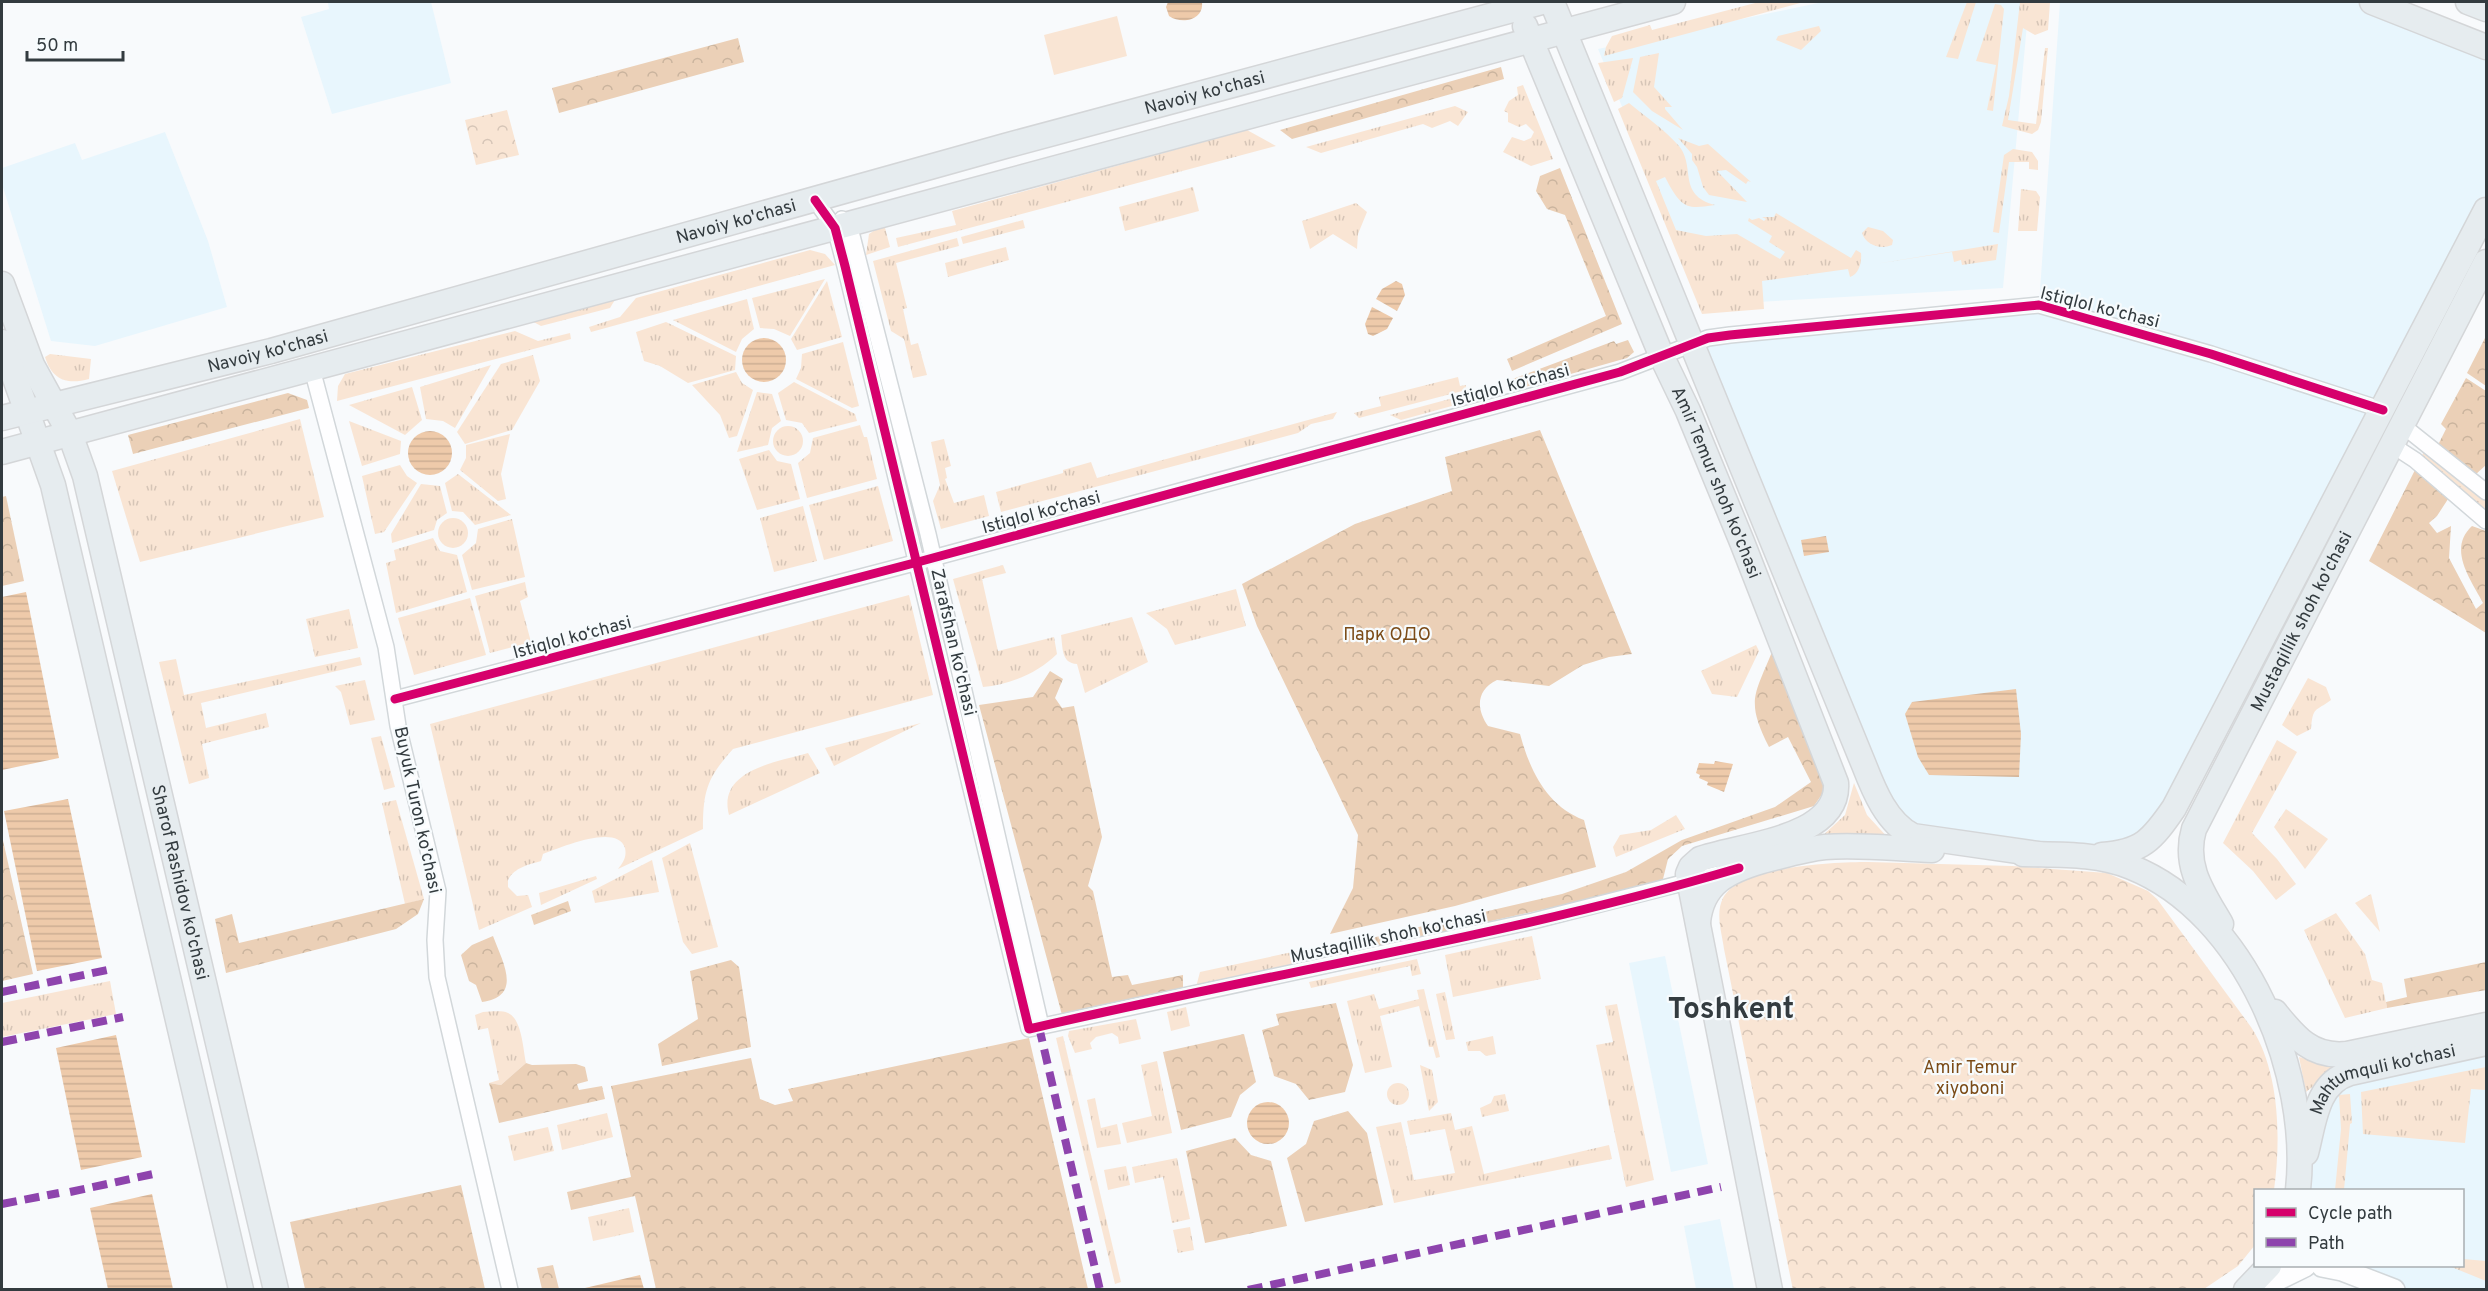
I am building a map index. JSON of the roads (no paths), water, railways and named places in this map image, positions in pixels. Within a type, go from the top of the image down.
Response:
[{"type":"main road","name":"Navoiy ko'chasi","points":[[2,418],[282,348],[1516,5],[1542,2]]},
{"type":"main road","name":"Amir Temur shoh ko'chasi","points":[[1552,2],[1863,765],[1884,807],[1902,829],[1919,838],[2038,854]]},
{"type":"main road","name":"Navoiy ko'chasi","points":[[2,452],[1673,2]]},
{"type":"main road","points":[[2372,2],[2487,47]]},
{"type":"main road","points":[[2468,2],[2487,9]]},
{"type":"main road","name":"Amir Temur shoh ko'chasi","points":[[1516,5],[1662,357],[1688,411],[1742,542],[1837,787],[1830,809],[1816,823],[1799,831],[1698,860],[1690,868],[1688,883]]},
{"type":"main road","name":"Mustaqillik shoh ko'chasi","points":[[2081,856],[2120,853],[2137,849],[2154,834],[2174,808],[2487,210]]},
{"type":"main road","name":"Mustaqillik shoh ko'chasi","points":[[2257,989],[2195,878],[2190,861],[2190,843],[2208,802],[2487,262]]},
{"type":"main road","name":"Sharof Rashidov ko'chasi","points":[[2,284],[32,365],[70,434],[85,476],[276,1290]]},
{"type":"main road","name":"Sharof Rashidov ko'chasi","points":[[2,342],[53,485],[241,1290]]},
{"type":"main road","points":[[38,442],[54,405]]},
{"type":"main road","name":"Sharof Rashidov ko'chasi","points":[[85,476],[91,444],[113,422]]},
{"type":"main road","points":[[2,459],[42,472],[53,485]]},
{"type":"main road","points":[[1698,929],[1700,909],[1711,887],[1722,876],[1739,868],[1797,852],[1828,847],[2081,856],[2125,865],[2164,885],[2210,926],[2257,989],[2278,1036],[2292,1090],[2300,1146],[2299,1185]]},
{"type":"main road","points":[[1688,883],[1770,1290]]},
{"type":"main road","name":"Mahtumquli ko'chasi","points":[[2257,989],[2301,1042],[2310,1048],[2331,1055],[2347,1054],[2487,1025]]},
{"type":"main road","points":[[176,1012],[210,1004]]},
{"type":"main road","name":"Mahtumquli ko'chasi","points":[[2299,1185],[2321,1097],[2336,1078],[2350,1072],[2487,1043]]},
{"type":"main road","points":[[2246,1290],[2268,1267]]},
{"type":"street","points":[[815,200],[842,226]]},
{"type":"street","name":"Zarafshan ko'chasi","points":[[842,226],[926,560],[1035,1028]]},
{"type":"street","name":"Istiqlol ko'chasi","points":[[1692,345],[1708,338],[1742,333],[2039,305],[2211,354],[2383,410]]},
{"type":"street","name":"Istiqlol ko‘chasi","points":[[395,699],[926,560],[1620,372],[1692,345]]},
{"type":"street","name":"Buyuk Turon ko'chasi","points":[[312,369],[386,647],[398,726],[438,891],[435,940],[437,977],[510,1290]]},
{"type":"street","points":[[2397,435],[2487,492]]},
{"type":"street","points":[[2397,435],[2415,460],[2487,521]]},
{"type":"street","name":"Mustaqillik shoh ko'chasi","points":[[1035,1028],[1315,970],[1688,883],[1739,868]]},
{"type":"street","points":[[2256,1290],[2303,1267]]},
{"type":"street","points":[[2327,1267],[2342,1270],[2394,1290]]},
{"type":"district","name":"Toshkent","points":[[1731,1008]]},
{"type":"park label","name":"Парк ОДО","points":[[1387,634]]},
{"type":"park label","name":"Amir Temur xiyoboni","points":[[1970,1077]]}]
